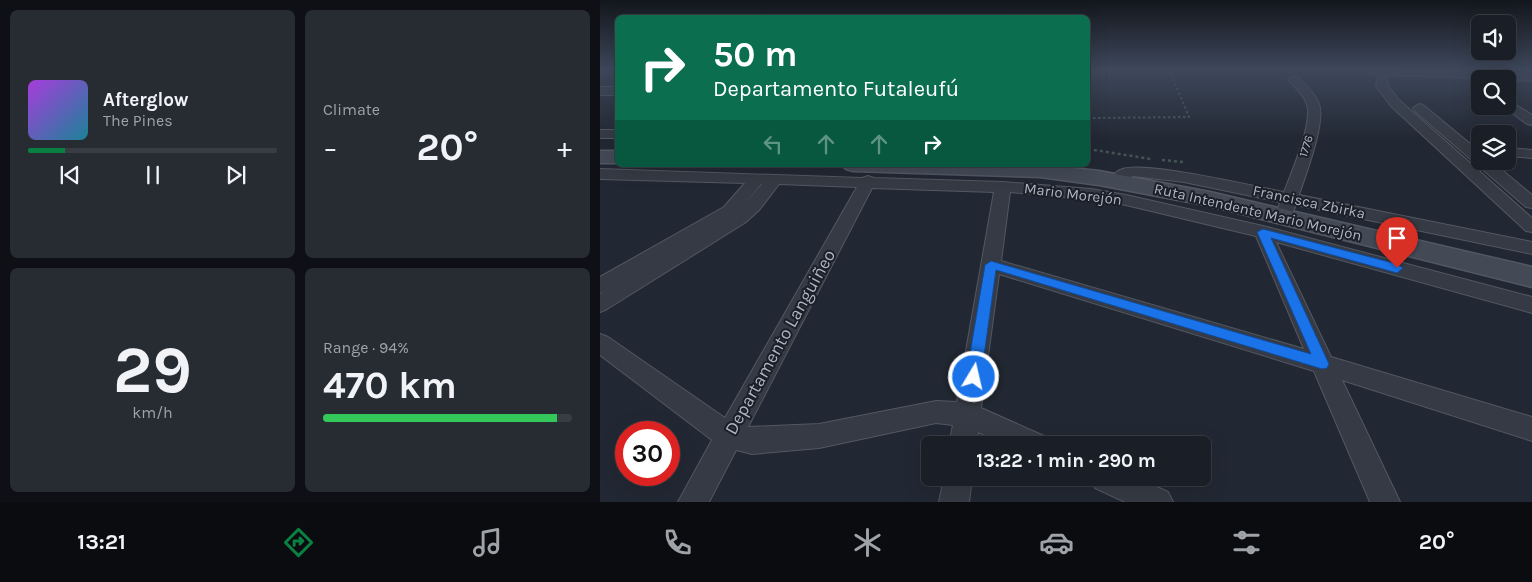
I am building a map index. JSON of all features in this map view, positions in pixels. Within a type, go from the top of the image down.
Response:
[{"type":"main road","points":[[600,157],[615,157]]},
{"type":"main road","name":"Ruta Intendente Mario Morejón","points":[[1011,167],[1116,181],[1210,199],[1286,207],[1532,277]]},
{"type":"main road","name":"Ruta Intendente Mario Morejón","points":[[859,171],[1040,171]]},
{"type":"street","name":"1776","points":[[1286,207],[1310,135],[1314,110],[1311,100],[1305,92]]},
{"type":"street","points":[[1387,92],[1395,102],[1532,227]]},
{"type":"street","points":[[1402,92],[1471,148]]},
{"type":"street","points":[[1516,110],[1532,121]]},
{"type":"street","points":[[1516,153],[1532,154]]},
{"type":"street","name":"Mario Morejón","points":[[600,174],[662,170],[765,179],[859,171],[1003,187],[1083,193],[1126,200],[1263,232],[1532,304]]},
{"type":"street","points":[[1493,170],[1532,203]]},
{"type":"street","name":"Departamento Languiñeo","points":[[693,502],[728,436],[859,171]]},
{"type":"street","name":"Francisca Zbirka","points":[[1116,181],[1125,173],[1132,171],[1184,177],[1286,207],[1532,248]]},
{"type":"street","points":[[600,286],[730,211],[765,179]]},
{"type":"street","points":[[600,304],[740,218],[754,205],[765,179]]},
{"type":"street","points":[[964,436],[1003,187]]},
{"type":"street","points":[[1263,232],[1385,502]]},
{"type":"street","points":[[991,265],[1532,429]]},
{"type":"street","points":[[600,343],[728,436],[752,441],[819,436],[936,412],[968,414],[1015,436]]},
{"type":"street","points":[[954,502],[957,486]]},
{"type":"street","points":[[1122,486],[1158,502]]},
{"type":"path","points":[[1090,118],[1189,117],[1179,92]]},
{"type":"path","points":[[1090,149],[1183,162],[1184,177]]},
{"type":"route","points":[[974,377],[991,265],[1322,364],[1263,232],[1397,268]]}]
